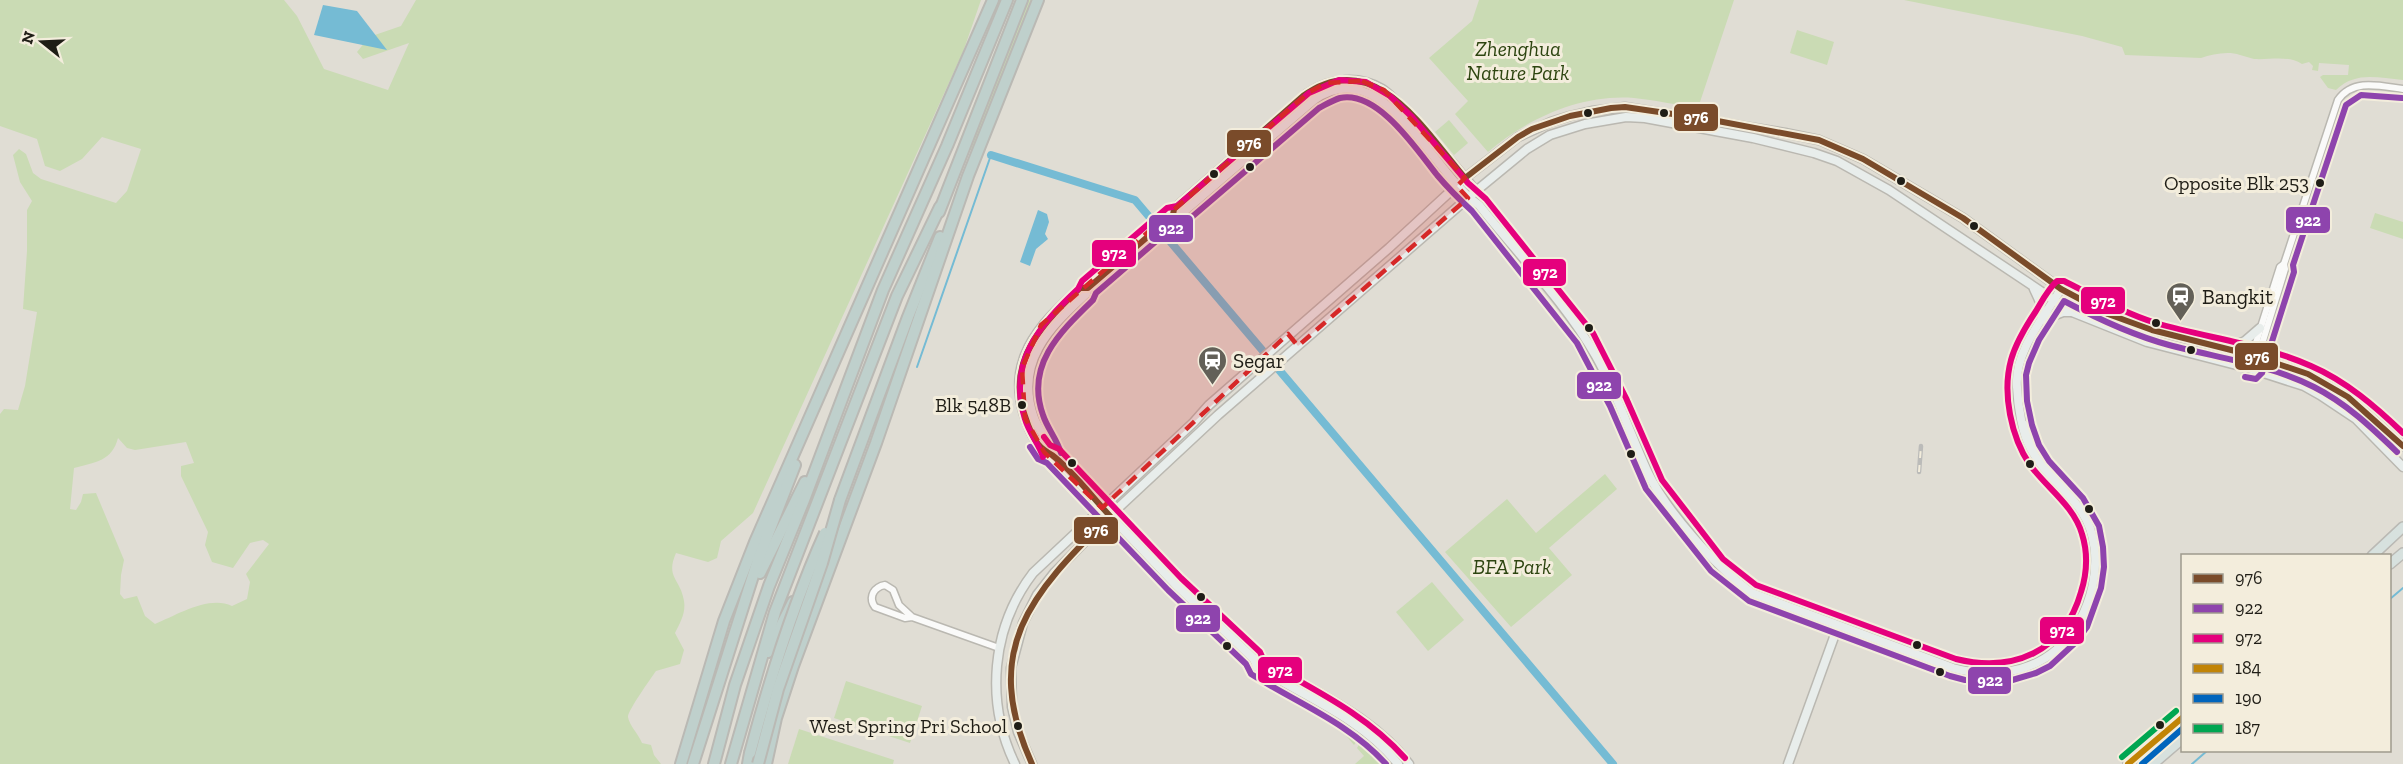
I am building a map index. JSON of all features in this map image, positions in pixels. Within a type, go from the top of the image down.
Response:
[{"type":"highway","points":[[681,764],[724,621],[755,542],[993,0]]},
{"type":"highway","points":[[714,764],[722,729],[754,625],[883,290],[947,146],[1007,0]]},
{"type":"highway","points":[[730,764],[775,612],[897,296],[940,207],[1022,0]]},
{"type":"highway","points":[[758,764],[778,689],[822,562],[840,500],[908,317],[968,176],[1038,0]]},
{"type":"highway","points":[[766,764],[776,718],[793,666],[876,443],[968,176]]},
{"type":"highway","points":[[908,317],[940,207]]},
{"type":"highway","points":[[693,764],[758,560],[825,383]]},
{"type":"highway","points":[[750,694],[772,642],[876,443]]},
{"type":"highway","points":[[740,617],[796,497],[816,464]]},
{"type":"highway","points":[[749,759],[768,688],[792,615],[813,560],[840,500]]},
{"type":"highway","points":[[706,764],[722,729]]},
{"type":"main road","points":[[1173,215],[1174,208],[1308,93],[1326,83],[1339,80],[1362,81],[1384,90],[1417,122],[1476,191],[1479,205]]},
{"type":"main road","points":[[1398,764],[1383,746],[1367,733],[1257,667],[1254,659],[1175,584],[1052,455],[1033,416],[1029,386],[1030,369],[1044,336],[1054,323],[1086,294],[1088,288],[1173,215],[1180,215],[1314,100],[1337,90],[1358,90],[1377,97],[1410,128],[1468,198],[1479,205],[1585,338],[1618,402],[1654,485],[1717,564],[1752,592],[1953,668],[1980,674],[2009,672],[2031,665],[2051,654],[2068,640],[2083,615],[2092,587],[2095,561],[2091,532],[2083,513],[2055,478],[2052,468],[2024,425],[2018,395],[2017,376],[2029,341],[2061,289]]},
{"type":"main road","points":[[1016,764],[1003,731],[997,696],[996,668],[1009,613],[1023,586],[1060,546],[1194,422],[1209,405],[1389,248],[1465,178],[1518,137],[1532,129],[1592,111],[1625,107],[1819,140],[1863,159],[1962,218],[2061,289],[2108,314],[2152,330],[2254,356],[2308,374],[2338,391],[2403,446]]},
{"type":"main road","points":[[1032,764],[1018,732],[1011,695],[1011,668],[1023,623],[1034,601],[1047,583],[1110,516],[1218,415],[1521,153],[1550,135],[1604,120],[1626,117],[1645,118],[1753,138],[1814,153],[1857,171],[1889,190],[1920,213],[1946,227],[2072,312],[2146,342],[2251,369],[2304,386],[2345,410],[2403,467]]},
{"type":"main road","points":[[1920,213],[1918,202],[1927,198]]},
{"type":"main road","points":[[2032,286],[2040,302],[2042,320]]},
{"type":"main road","points":[[2042,320],[2063,312],[2072,312]]},
{"type":"main road","points":[[2225,349],[2245,341],[2260,328]]},
{"type":"main road","points":[[1288,334],[1298,346]]},
{"type":"main road","points":[[2373,554],[2401,528],[2403,519]]},
{"type":"main road","points":[[2391,563],[2403,553]]},
{"type":"main road","points":[[1788,764],[1838,626]]},
{"type":"main road","points":[[1254,659],[1262,660],[1373,726],[1389,740],[1409,764]]},
{"type":"main road","points":[[2128,764],[2181,719]]},
{"type":"main road","points":[[2153,764],[2181,740]]},
{"type":"street","points":[[2254,356],[2285,269],[2284,264],[2338,100],[2348,89],[2358,86],[2403,89]]},
{"type":"street","points":[[2251,369],[2260,328],[2280,267],[2284,264]]},
{"type":"street","points":[[912,617],[905,618],[875,607],[871,599],[873,592],[883,585],[890,587],[896,593],[898,605],[912,617],[999,648]]},
{"type":"highlighted area","points":[[1362,81],[1384,90],[1465,178],[1457,186],[1468,198],[1298,346],[1288,334],[1102,508],[1044,452],[1025,418],[1022,368],[1041,325],[1308,93],[1326,83]]},
{"type":"green space","points":[[0,0],[284,0],[297,16],[324,69],[388,90],[409,43],[363,59],[357,52],[369,37],[401,26],[416,0],[981,0],[963,52],[753,513],[721,541],[717,558],[708,562],[676,553],[672,568],[684,605],[682,618],[675,633],[684,650],[680,664],[656,671],[635,702],[628,717],[642,743],[651,745],[654,755],[661,764],[0,764],[0,414],[4,409],[18,410],[25,386],[37,312],[23,309],[27,210],[32,201],[20,182],[13,155],[19,149],[26,154],[33,173],[41,179],[116,203],[127,191],[141,149],[102,137],[82,159],[60,171],[45,166],[37,139],[0,126]],"holes":[[[118,438],[127,448],[135,450],[186,442],[194,463],[181,466],[181,476],[208,532],[205,545],[212,562],[233,568],[250,543],[263,540],[269,544],[246,574],[250,582],[247,599],[232,606],[223,603],[203,604],[155,624],[145,616],[137,596],[124,599],[120,594],[124,560],[96,493],[83,494],[76,510],[70,509],[74,468],[96,462],[107,456],[112,452]]]},
{"type":"green space","points":[[1015,0],[1042,0],[983,154],[958,145]]},
{"type":"green space","name":"Zhenghua Nature Park","points":[[1479,0],[1734,0],[1698,108],[1634,98],[1594,100],[1575,104],[1538,119],[1488,152],[1455,114],[1468,101],[1429,58],[1472,21]]},
{"type":"green space","points":[[1904,0],[2403,0],[2403,80],[2359,78],[2351,80],[2336,90],[2328,88],[2320,77],[2348,75],[2349,65],[2319,63],[2318,71],[2312,70],[2313,66],[2309,62],[2302,64],[2285,59],[2254,59],[2231,53],[2201,58],[2125,55],[2122,47],[2082,36]]},
{"type":"green space","points":[[1797,30],[1834,42],[1827,65],[1790,53]]},
{"type":"green space","points":[[1449,120],[1468,143],[1454,155],[1435,132]]},
{"type":"green space","points":[[2375,213],[2403,222],[2403,239],[2370,228]]},
{"type":"green space","name":"BFA Park","points":[[1605,474],[1617,489],[1549,548],[1572,575],[1511,627],[1445,552],[1507,499],[1536,533]]},
{"type":"green space","points":[[1432,582],[1464,620],[1428,651],[1396,612]]},
{"type":"green space","points":[[846,681],[922,706],[910,743],[834,718]]},
{"type":"green space","points":[[1346,728],[1366,741],[1390,764],[1355,764],[1364,756],[1357,748],[1360,743],[1357,741],[1354,745],[1343,732]]},
{"type":"green space","points":[[799,729],[894,760],[893,764],[788,764]]},
{"type":"water","points":[[323,5],[357,11],[387,50],[314,35]]},
{"type":"water","points":[[1038,210],[1047,214],[1049,222],[1045,234],[1048,239],[1036,249],[1030,266],[1020,262]]},
{"type":"waterway","points":[[917,367],[991,155]]},
{"type":"waterway","points":[[991,155],[1135,200],[1613,764]]},
{"type":"waterway","points":[[2391,598],[2403,588]]},
{"type":"waterway","points":[[2192,764],[2206,752]]},
{"type":"railway","points":[[1919,472],[1921,446]]},
{"type":"transit line","name":"972","points":[[1043,457],[1025,419],[1020,380],[1030,346],[1039,331],[1078,289],[1082,281],[1167,208],[1177,206],[1309,93],[1339,80],[1366,82],[1390,96],[1412,117],[1468,183],[1486,199],[1593,333],[1626,398],[1662,480],[1723,559],[1756,585],[1956,659],[1977,663],[1997,663],[2016,660],[2034,653],[2062,630],[2073,613],[2083,585],[2086,556],[2078,524],[2067,506],[2023,454],[2013,428],[2008,400],[2008,373],[2016,347],[2045,295],[2057,281],[2064,281],[2144,319],[2273,352],[2311,366],[2360,395],[2403,433]]},
{"type":"transit line","name":"976","points":[[1032,764],[1017,724],[1011,688],[1013,656],[1022,626],[1037,598],[1057,571],[1110,516],[1067,468],[1041,447],[1033,436],[1023,410],[1020,391],[1025,357],[1043,327],[1080,288],[1088,288],[1173,215],[1174,209],[1303,96],[1329,83],[1352,80],[1375,86],[1414,117],[1465,178],[1518,137],[1532,129],[1570,116],[1611,108],[1625,107],[1707,119],[1819,140],[1863,159],[1963,218],[2061,289],[2108,314],[2152,330],[2251,355],[2308,374],[2348,397],[2403,446]]},
{"type":"transit line","name":"922","points":[[2245,377],[2256,379],[2262,373],[2294,272],[2293,265],[2346,105],[2361,95],[2402,98]]},
{"type":"transit line","name":"922","points":[[1061,453],[1043,415],[1039,397],[1042,365],[1058,337],[1093,300],[1096,293],[1176,224],[1186,222],[1319,108],[1340,98],[1354,98],[1368,103],[1395,124],[1441,180],[1472,211],[1577,343],[1610,406],[1646,489],[1711,571],[1749,601],[1950,676],[1965,680],[2009,681],[2050,666],[2075,643],[2087,627],[2101,588],[2104,567],[2099,526],[2083,498],[2049,461],[2039,445],[2027,401],[2026,375],[2029,363],[2039,340],[2064,301],[2115,326],[2155,341],[2243,362],[2297,379],[2326,393],[2348,408],[2397,452]]},
{"type":"transit line","name":"972","points":[[1044,437],[1050,445],[1059,449],[1181,578],[1260,652],[1264,661],[1320,693],[1374,728],[1405,758]]},
{"type":"transit line","name":"922","points":[[1030,447],[1038,459],[1047,463],[1168,590],[1246,664],[1251,674],[1339,725],[1386,764]]},
{"type":"transit line","name":"187","points":[[2122,757],[2176,711]]},
{"type":"transit line","name":"184","points":[[2128,764],[2181,719]]},
{"type":"transit line","name":"190","points":[[2142,764],[2181,730]]},
{"type":"place","name":"Opposite Blk 253","points":[[2320,183]]},
{"type":"place","name":"Bangkit","points":[[2181,322]]},
{"type":"place","name":"Segar","points":[[1212,386]]},
{"type":"place","name":"Blk 548B","points":[[1022,405]]},
{"type":"place","name":"West Spring Pri School","points":[[1018,726]]}]
